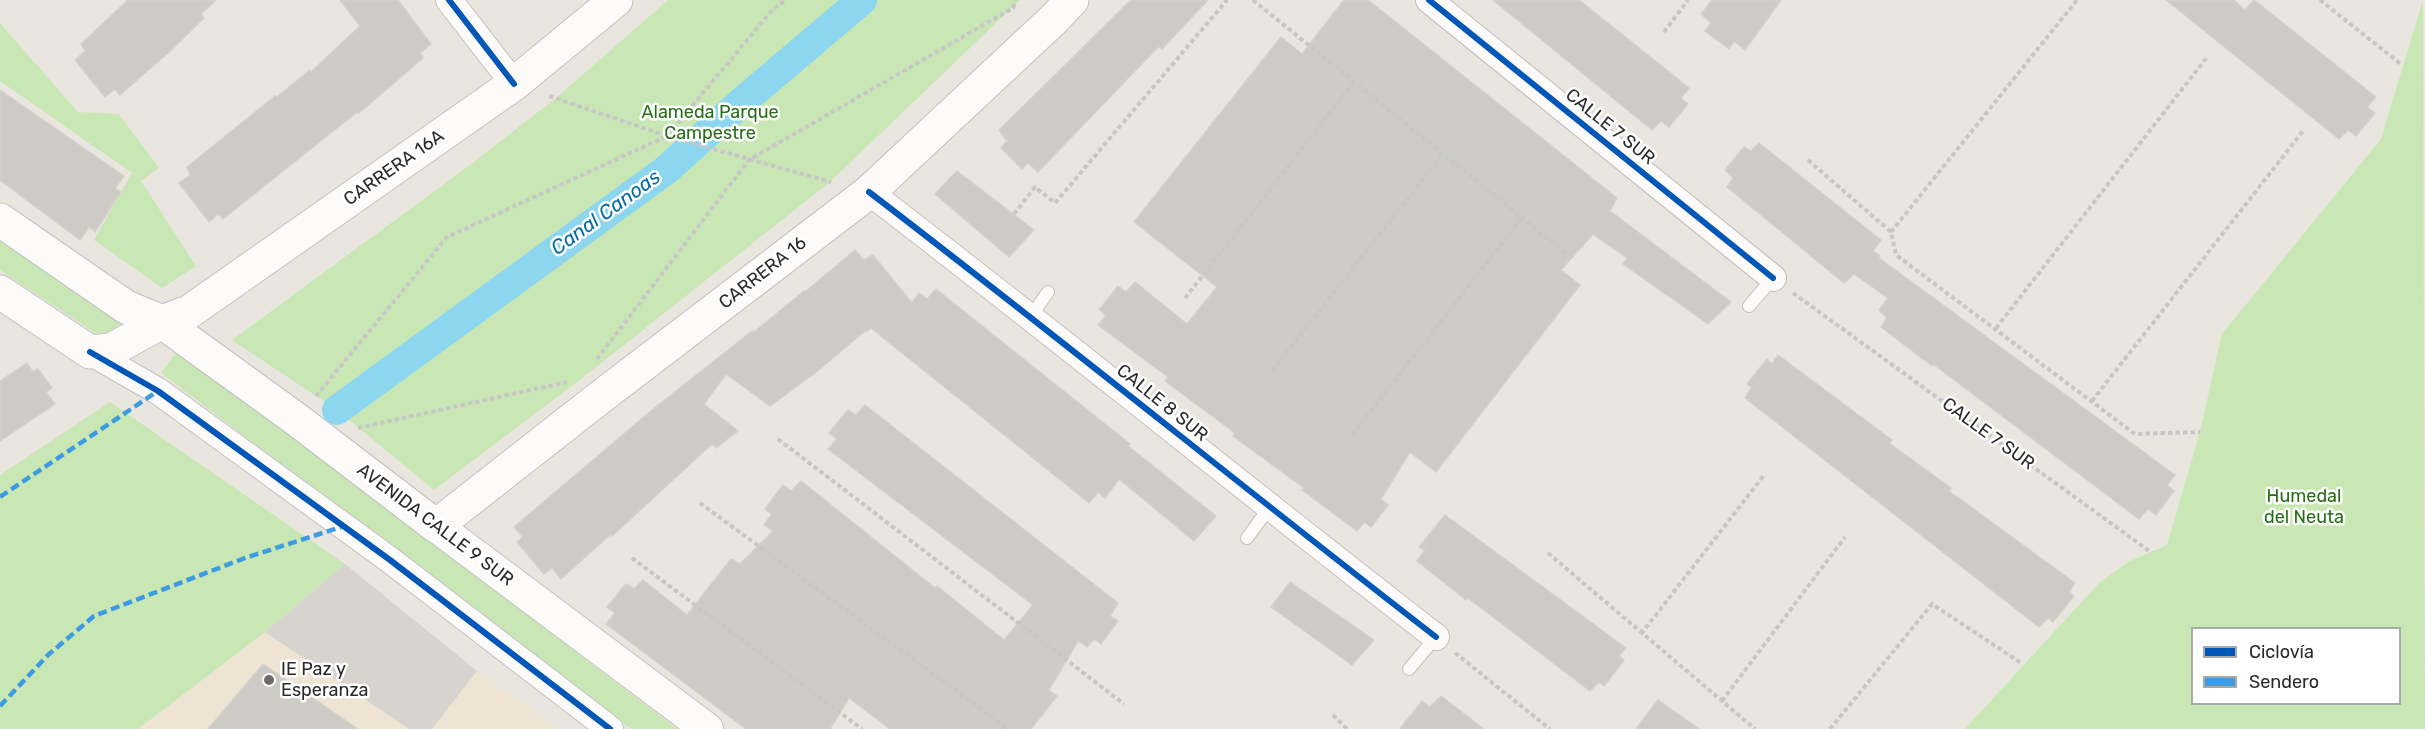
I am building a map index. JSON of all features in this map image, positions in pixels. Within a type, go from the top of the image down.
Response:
[{"type":"main road","name":"CARRERA 16A","points":[[162,322],[189,312],[514,84],[616,0]]},
{"type":"main road","name":"CARRERA 16","points":[[436,526],[869,192],[1072,0]]},
{"type":"main road","name":"AVENIDA CALLE 9 SUR","points":[[0,220],[126,307],[162,322],[296,419],[436,526]]},
{"type":"main road","points":[[0,292],[90,352],[111,350],[162,322]]},
{"type":"street","points":[[449,0],[514,84]]},
{"type":"street","name":"CALLE 7 SUR","points":[[1429,0],[1773,278]]},
{"type":"street","name":"CALLE 8 SUR","points":[[869,192],[1031,316],[1269,508],[1436,637]]},
{"type":"street","points":[[90,352],[158,391],[390,560],[610,729]]},
{"type":"street","name":"AVENIDA CALLE 9 SUR","points":[[436,526],[707,729]]},
{"type":"lane","points":[[1749,306],[1773,278]]},
{"type":"lane","points":[[1031,316],[1048,292]]},
{"type":"lane","points":[[1247,538],[1269,508]]},
{"type":"lane","points":[[1409,669],[1436,637]]},
{"type":"path","points":[[296,419],[447,237],[667,136],[773,9],[786,0]]},
{"type":"path","points":[[595,361],[749,160],[1013,8],[1016,0]]},
{"type":"path","points":[[1014,214],[1035,187],[1055,203],[1227,0]]},
{"type":"path","points":[[1252,0],[1568,255]]},
{"type":"path","points":[[1664,32],[1688,0]]},
{"type":"path","points":[[1891,232],[2077,0]]},
{"type":"path","points":[[2320,0],[2402,65]]},
{"type":"path","points":[[1996,328],[2208,56]]},
{"type":"path","points":[[1185,298],[1354,82]]},
{"type":"path","points":[[514,84],[667,136],[869,192]]},
{"type":"path","points":[[2092,401],[2303,131]]},
{"type":"path","points":[[1272,371],[1442,155]]},
{"type":"path","points":[[1808,160],[1891,232],[1896,255],[2135,434],[2200,432]]},
{"type":"path","points":[[1352,435],[1521,219]]},
{"type":"path","points":[[336,450],[358,428],[569,382]]},
{"type":"path","points":[[778,439],[1124,704]]},
{"type":"path","points":[[1641,634],[1765,474]]},
{"type":"path","points":[[700,503],[1008,729]]},
{"type":"path","points":[[1722,702],[1845,537]]},
{"type":"path","points":[[1548,553],[1755,729]]},
{"type":"path","points":[[632,558],[862,729]]},
{"type":"path","points":[[1830,729],[1932,604],[2020,663]]},
{"type":"path","points":[[1436,637],[1550,729]]},
{"type":"path","points":[[1332,715],[1347,729]]},
{"type":"shaded area","points":[[345,564],[477,671],[432,729],[409,729],[265,632]]},
{"type":"shaded area","name":"IE Paz y Esperanza","points":[[265,632],[409,729],[138,729]]},
{"type":"shaded area","points":[[477,671],[559,729],[432,729]]},
{"type":"green space","name":"Alameda Parque Campestre","points":[[668,0],[1020,0],[830,182],[581,379],[434,490],[337,410],[232,340],[470,165],[556,98]]},
{"type":"green space","name":"Humedal del Neuta","points":[[2423,0],[2425,729],[1965,729],[2100,582],[2128,562],[2167,545],[2200,432],[2222,334],[2381,139]]},
{"type":"green space","points":[[0,23],[78,112],[119,114],[159,168],[141,181],[196,266],[162,288],[94,240],[132,173],[0,81]]},
{"type":"green space","points":[[0,238],[117,314],[119,325],[115,331],[97,334],[0,270]]},
{"type":"green space","points":[[178,350],[677,729],[631,729],[161,373]]},
{"type":"green space","points":[[110,402],[345,564],[265,632],[138,729],[0,729],[0,475]]},
{"type":"building","points":[[128,0],[216,0],[201,14],[204,18],[120,95],[115,89],[105,97],[75,60],[85,51],[81,44]]},
{"type":"building","points":[[340,0],[398,0],[431,44],[420,53],[423,58],[358,114],[357,112],[223,219],[218,214],[209,222],[179,183],[190,175],[187,167],[275,96],[277,97],[310,70],[311,72],[360,26]]},
{"type":"building","points":[[1131,0],[1208,0],[1162,49],[1159,46],[1038,172],[1028,163],[1022,169],[1001,148],[1007,141],[999,130]]},
{"type":"building","points":[[1344,0],[1368,0],[1617,198],[1610,211],[1731,302],[1708,324],[1623,264],[1627,258],[1593,234],[1561,270],[1580,285],[1436,472],[1410,452],[1381,499],[1388,505],[1371,527],[1364,522],[1357,531],[1302,490],[1304,488],[1233,436],[1235,433],[1165,381],[1168,377],[1098,325],[1106,315],[1099,310],[1118,286],[1126,292],[1135,282],[1187,324],[1217,287],[1134,222],[1281,37],[1302,54]]},
{"type":"building","points":[[1493,0],[1579,0],[1689,88],[1681,98],[1688,104],[1669,127],[1661,121],[1652,130]]},
{"type":"building","points":[[1712,0],[1781,0],[1745,50],[1734,41],[1729,49],[1705,31],[1711,23],[1701,14]]},
{"type":"building","points":[[2166,0],[2234,0],[2245,10],[2254,0],[2376,97],[2367,107],[2375,113],[2356,136],[2348,130],[2339,139]]},
{"type":"building","points":[[0,90],[124,176],[115,188],[121,192],[95,232],[89,227],[80,240],[0,180]]},
{"type":"building","points":[[1759,143],[1881,240],[1873,251],[1880,256],[1879,258],[2175,475],[2167,485],[2174,491],[2156,515],[2148,509],[2139,519],[1933,364],[1932,366],[1881,327],[1887,318],[1879,310],[1888,298],[1854,274],[1844,283],[1727,187],[1733,178],[1725,170],[1744,147],[1751,151]]},
{"type":"building","points":[[957,171],[1034,230],[1009,257],[935,194]]},
{"type":"building","points":[[855,250],[864,260],[873,255],[912,303],[919,293],[927,299],[936,289],[1216,516],[1194,541],[1119,479],[1105,498],[1098,492],[1089,503],[871,328],[770,406],[726,374],[704,404],[738,431],[716,448],[712,444],[612,536],[611,534],[561,579],[552,568],[544,574],[517,542],[523,537],[514,527],[652,410],[805,292]]},
{"type":"building","points":[[1778,355],[1892,440],[1889,443],[1951,488],[1949,491],[2075,583],[2069,592],[2074,596],[2053,622],[2048,618],[2039,627],[1745,398],[1752,387],[1747,384],[1767,359],[1772,364]]},
{"type":"building","points":[[27,363],[33,372],[38,369],[52,388],[46,392],[55,404],[0,441],[0,381]]},
{"type":"building","points":[[865,405],[1118,603],[1110,616],[1118,621],[1101,644],[1094,639],[1087,647],[1078,641],[1049,690],[1057,696],[1031,729],[890,729],[849,698],[830,729],[746,729],[606,624],[615,613],[607,607],[626,584],[634,589],[643,580],[687,615],[731,559],[740,564],[773,531],[764,525],[772,514],[765,509],[783,485],[791,491],[801,481],[1004,640],[1033,605],[828,449],[837,439],[829,433],[848,410],[856,415]]},
{"type":"building","points":[[1445,515],[1626,648],[1619,656],[1624,660],[1604,686],[1599,682],[1590,691],[1417,561],[1425,550],[1419,547]]},
{"type":"building","points":[[1290,582],[1374,640],[1352,665],[1271,607]]},
{"type":"building","points":[[263,664],[358,729],[208,729]]},
{"type":"building","points":[[1441,696],[1484,729],[1400,729],[1422,701],[1430,707]]},
{"type":"building","points":[[1658,700],[1699,729],[1636,729]]},
{"type":"waterway","name":"Canal Canoas","points":[[337,410],[666,170],[862,0]]},
{"type":"marked path","points":[[0,497],[158,391]]},
{"type":"marked path","points":[[0,706],[48,655],[94,616],[245,558],[341,527]]},
{"type":"cycle path","points":[[449,0],[514,84]]},
{"type":"cycle path","points":[[1429,0],[1773,278]]},
{"type":"cycle path","points":[[869,192],[1436,637]]},
{"type":"cycle path","points":[[90,352],[158,391],[390,560],[610,729]]},
{"type":"place","name":"IE Paz y Esperanza","points":[[269,680]]}]
